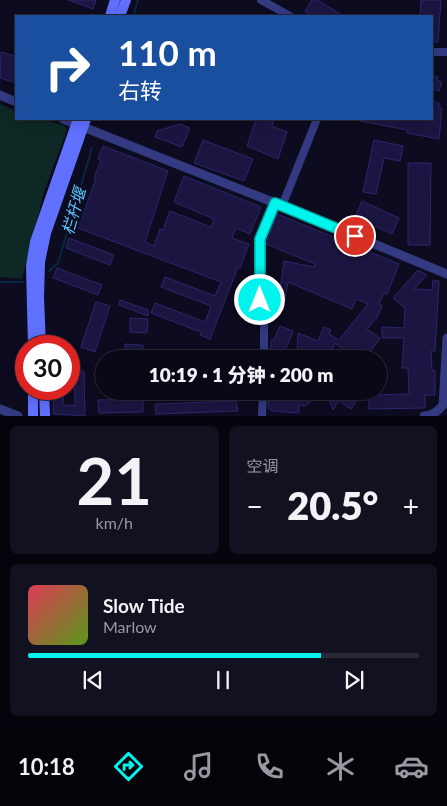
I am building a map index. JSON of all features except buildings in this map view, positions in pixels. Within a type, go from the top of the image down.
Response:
[{"type":"main road","points":[[110,15],[115,0]]},
{"type":"main road","points":[[120,15],[126,0]]},
{"type":"main road","points":[[33,335],[31,266],[35,242],[81,122]]},
{"type":"main road","points":[[41,335],[40,262],[46,233],[81,122]]},
{"type":"main road","points":[[33,400],[34,416]]},
{"type":"main road","points":[[44,400],[45,416]]},
{"type":"street","points":[[261,0],[288,15]]},
{"type":"street","points":[[433,52],[447,52]]},
{"type":"street","points":[[0,95],[15,102]]},
{"type":"street","points":[[68,120],[81,122],[447,274]]},
{"type":"street","points":[[264,350],[264,325],[260,300],[260,239],[317,120]]},
{"type":"street","points":[[424,416],[431,416],[445,406],[447,338]]},
{"type":"street","points":[[262,416],[263,400]]},
{"type":"street","points":[[0,409],[18,416]]},
{"type":"green space","points":[[0,104],[15,111],[15,120],[43,120],[64,125],[67,130],[44,192],[22,279],[0,277]]},
{"type":"waterway","name":"栏杆堰","points":[[133,15],[138,0]]},
{"type":"waterway","name":"栏杆堰","points":[[49,271],[58,263],[92,148]]},
{"type":"waterway","name":"栏杆堰","points":[[0,282],[23,282]]},
{"type":"route","points":[[260,300],[260,239],[275,203],[355,236]]}]
